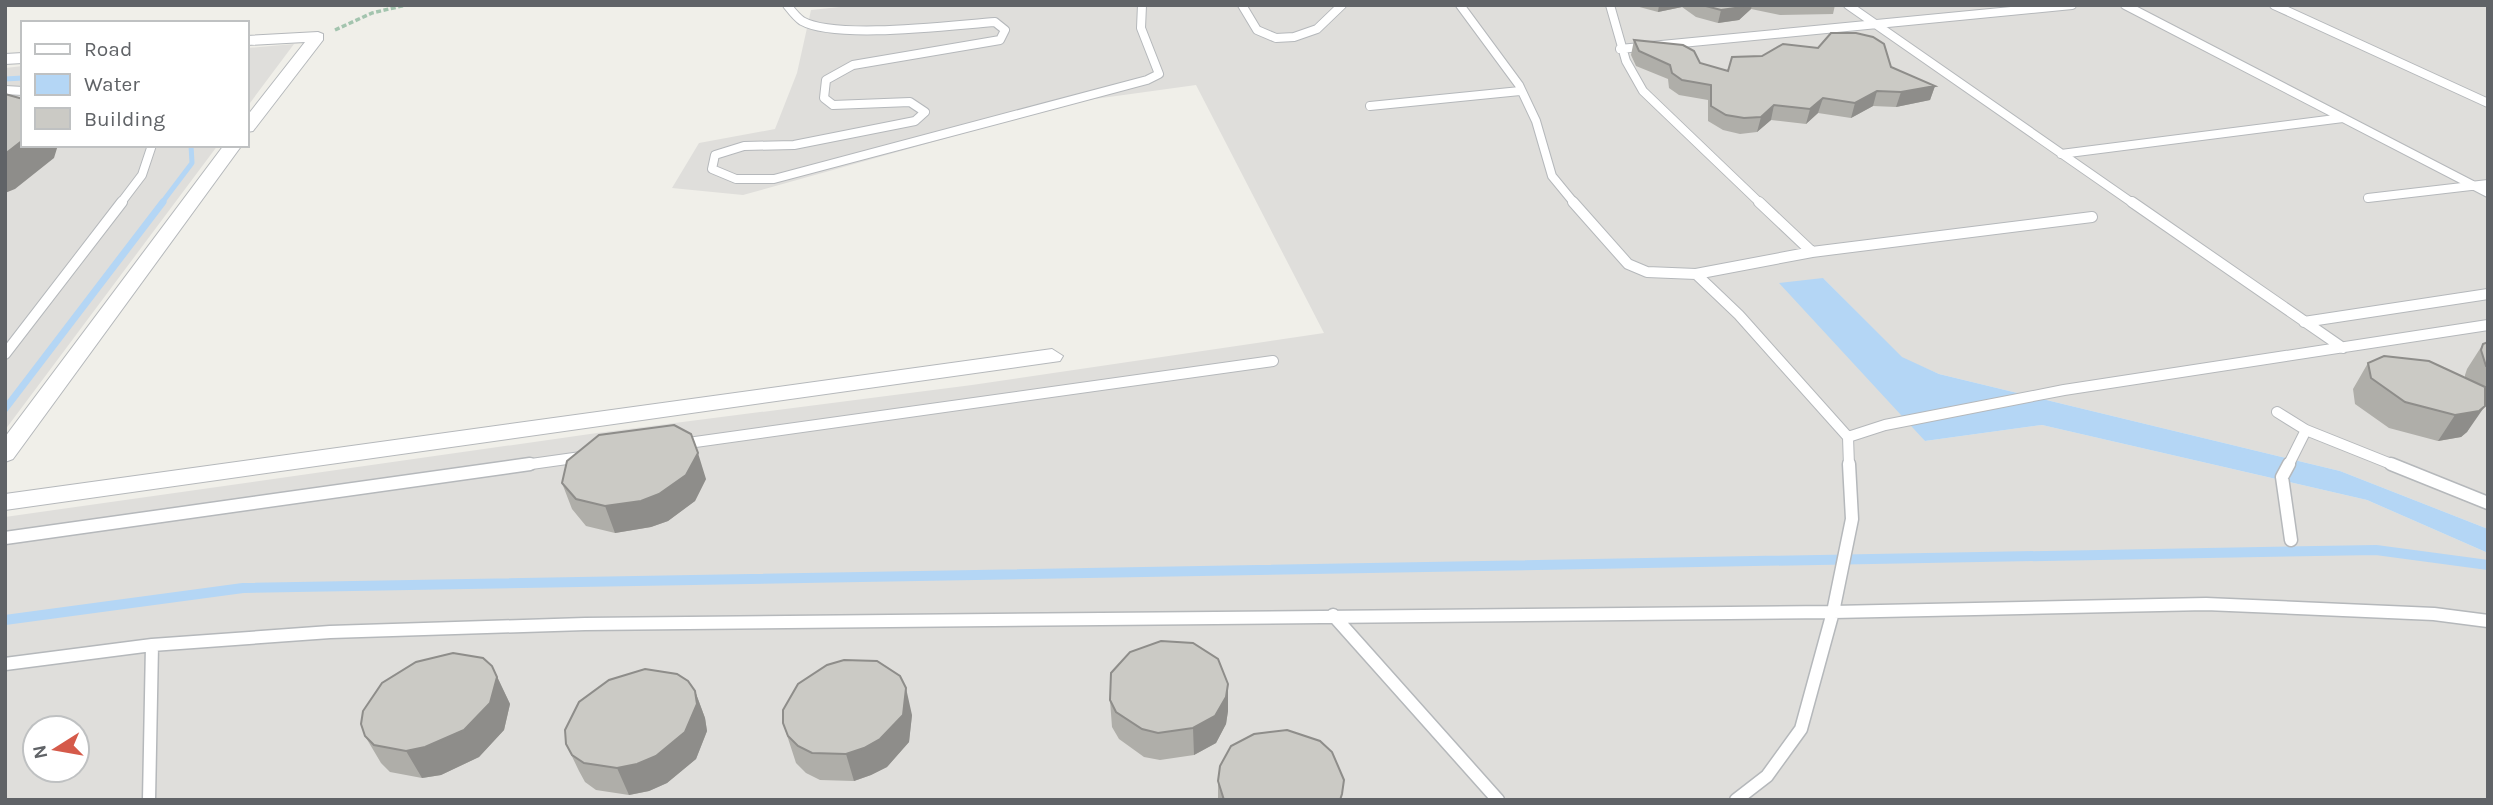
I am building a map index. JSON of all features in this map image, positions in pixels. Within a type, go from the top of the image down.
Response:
[{"type":"street","points":[[248,40],[318,37]]},
{"type":"street","points":[[248,126],[296,61],[318,37]]},
{"type":"street","points":[[5,454],[232,147]]},
{"type":"street","points":[[5,502],[1052,356]]},
{"type":"lane","points":[[787,5],[803,22],[846,28],[920,28],[995,22],[1005,30],[1000,40],[853,65],[826,80],[824,98],[834,104],[911,102],[925,112],[915,121],[794,145],[744,146],[715,155],[712,169],[736,180],[774,179],[1147,80],[1159,74],[1141,28],[1142,5]]},
{"type":"lane","points":[[1242,5],[1257,30],[1276,38],[1317,29],[1342,5]]},
{"type":"lane","points":[[1460,5],[1501,54],[1543,140],[1546,167],[1555,181],[1628,264],[1647,272],[1696,274],[1812,253],[2092,217]]},
{"type":"lane","points":[[1610,5],[1620,49],[1630,74],[1643,91],[1812,253]]},
{"type":"lane","points":[[1848,5],[2343,348]]},
{"type":"lane","points":[[1620,49],[2072,5]]},
{"type":"lane","points":[[2124,5],[2488,193]]},
{"type":"lane","points":[[2274,5],[2488,103]]},
{"type":"lane","points":[[1370,106],[1520,91]]},
{"type":"lane","points":[[2061,154],[2343,118]]},
{"type":"lane","points":[[5,354],[142,175],[151,147]]},
{"type":"lane","points":[[2368,198],[2488,184]]},
{"type":"lane","points":[[1696,274],[1739,316],[1848,437],[1852,519],[1833,612],[1801,729],[1768,776],[1736,800]]},
{"type":"lane","points":[[2304,322],[2488,294]]},
{"type":"lane","points":[[1848,437],[1885,425],[2064,390],[2488,325]]},
{"type":"lane","points":[[667,446],[1273,361]]},
{"type":"lane","points":[[2277,412],[2306,430],[2488,503]]},
{"type":"lane","points":[[2291,540],[2282,477],[2306,430]]},
{"type":"lane","points":[[5,538],[598,455]]},
{"type":"lane","points":[[5,664],[152,645],[330,632],[585,624],[1833,612],[2206,604],[2434,614],[2488,621]]},
{"type":"lane","points":[[1333,615],[1498,800]]},
{"type":"lane","points":[[149,800],[152,645]]},
{"type":"path","points":[[318,37],[372,13],[406,5]]},
{"type":"shaded area","points":[[859,5],[2488,5],[2488,529],[2340,471],[1939,374],[1902,358],[1823,278],[1925,441],[2042,425],[2367,500],[2488,553],[2488,800],[5,800],[5,517],[597,433],[972,385],[1324,333],[1196,85],[1080,101],[743,195],[672,188],[699,143],[775,129],[797,73],[811,10]]},
{"type":"shaded area","points":[[294,44],[248,106],[248,48]]},
{"type":"shaded area","points":[[21,66],[21,147],[217,147],[5,430],[5,68]]},
{"type":"water","points":[[1823,278],[1902,357],[1939,374],[2340,471],[2488,529],[2488,553],[2367,500],[2042,425],[1925,441],[1779,283]]},
{"type":"building","points":[[1702,5],[1744,5],[1721,10]]},
{"type":"building","points":[[1831,33],[1856,33],[1873,37],[1884,44],[1891,67],[1935,86],[1901,92],[1877,91],[1855,103],[1823,98],[1810,109],[1774,105],[1761,117],[1744,118],[1726,115],[1711,106],[1711,85],[1682,80],[1672,73],[1670,65],[1639,51],[1634,40],[1683,45],[1694,51],[1700,63],[1728,71],[1732,57],[1762,56],[1783,44],[1818,48]]},
{"type":"building","points":[[5,94],[21,98],[21,142],[5,154]]},
{"type":"building","points":[[2488,342],[2488,367],[2481,350],[2483,344]]},
{"type":"building","points":[[2384,356],[2429,361],[2485,387],[2485,406],[2479,411],[2455,415],[2405,402],[2371,378],[2368,363]]},
{"type":"building","points":[[674,425],[691,434],[698,453],[686,475],[659,494],[641,501],[605,506],[576,499],[562,483],[567,461],[599,435]]},
{"type":"building","points":[[1161,641],[1193,643],[1218,659],[1228,684],[1226,697],[1215,716],[1193,728],[1158,733],[1142,729],[1116,712],[1110,700],[1111,673],[1130,652]]},
{"type":"building","points":[[453,653],[483,658],[492,666],[497,677],[490,703],[464,730],[425,747],[406,751],[374,745],[365,736],[361,724],[363,711],[382,683],[416,662]]},
{"type":"building","points":[[844,660],[877,661],[900,676],[906,688],[903,715],[880,739],[864,748],[846,754],[812,753],[798,746],[788,736],[783,723],[783,710],[798,684],[827,665]]},
{"type":"building","points":[[645,669],[677,674],[688,681],[695,691],[697,704],[685,732],[656,756],[637,764],[617,768],[584,763],[572,755],[566,744],[565,730],[579,702],[609,680]]},
{"type":"building","points":[[1287,730],[1320,741],[1332,752],[1344,780],[1340,800],[1224,800],[1218,781],[1220,766],[1231,746],[1254,734]]},
{"type":"waterway","points":[[5,79],[21,78]]},
{"type":"waterway","points":[[161,204],[192,163],[191,147]]},
{"type":"waterway","points":[[5,409],[163,202]]},
{"type":"waterway","points":[[5,620],[243,588],[2376,550],[2488,565]]}]
